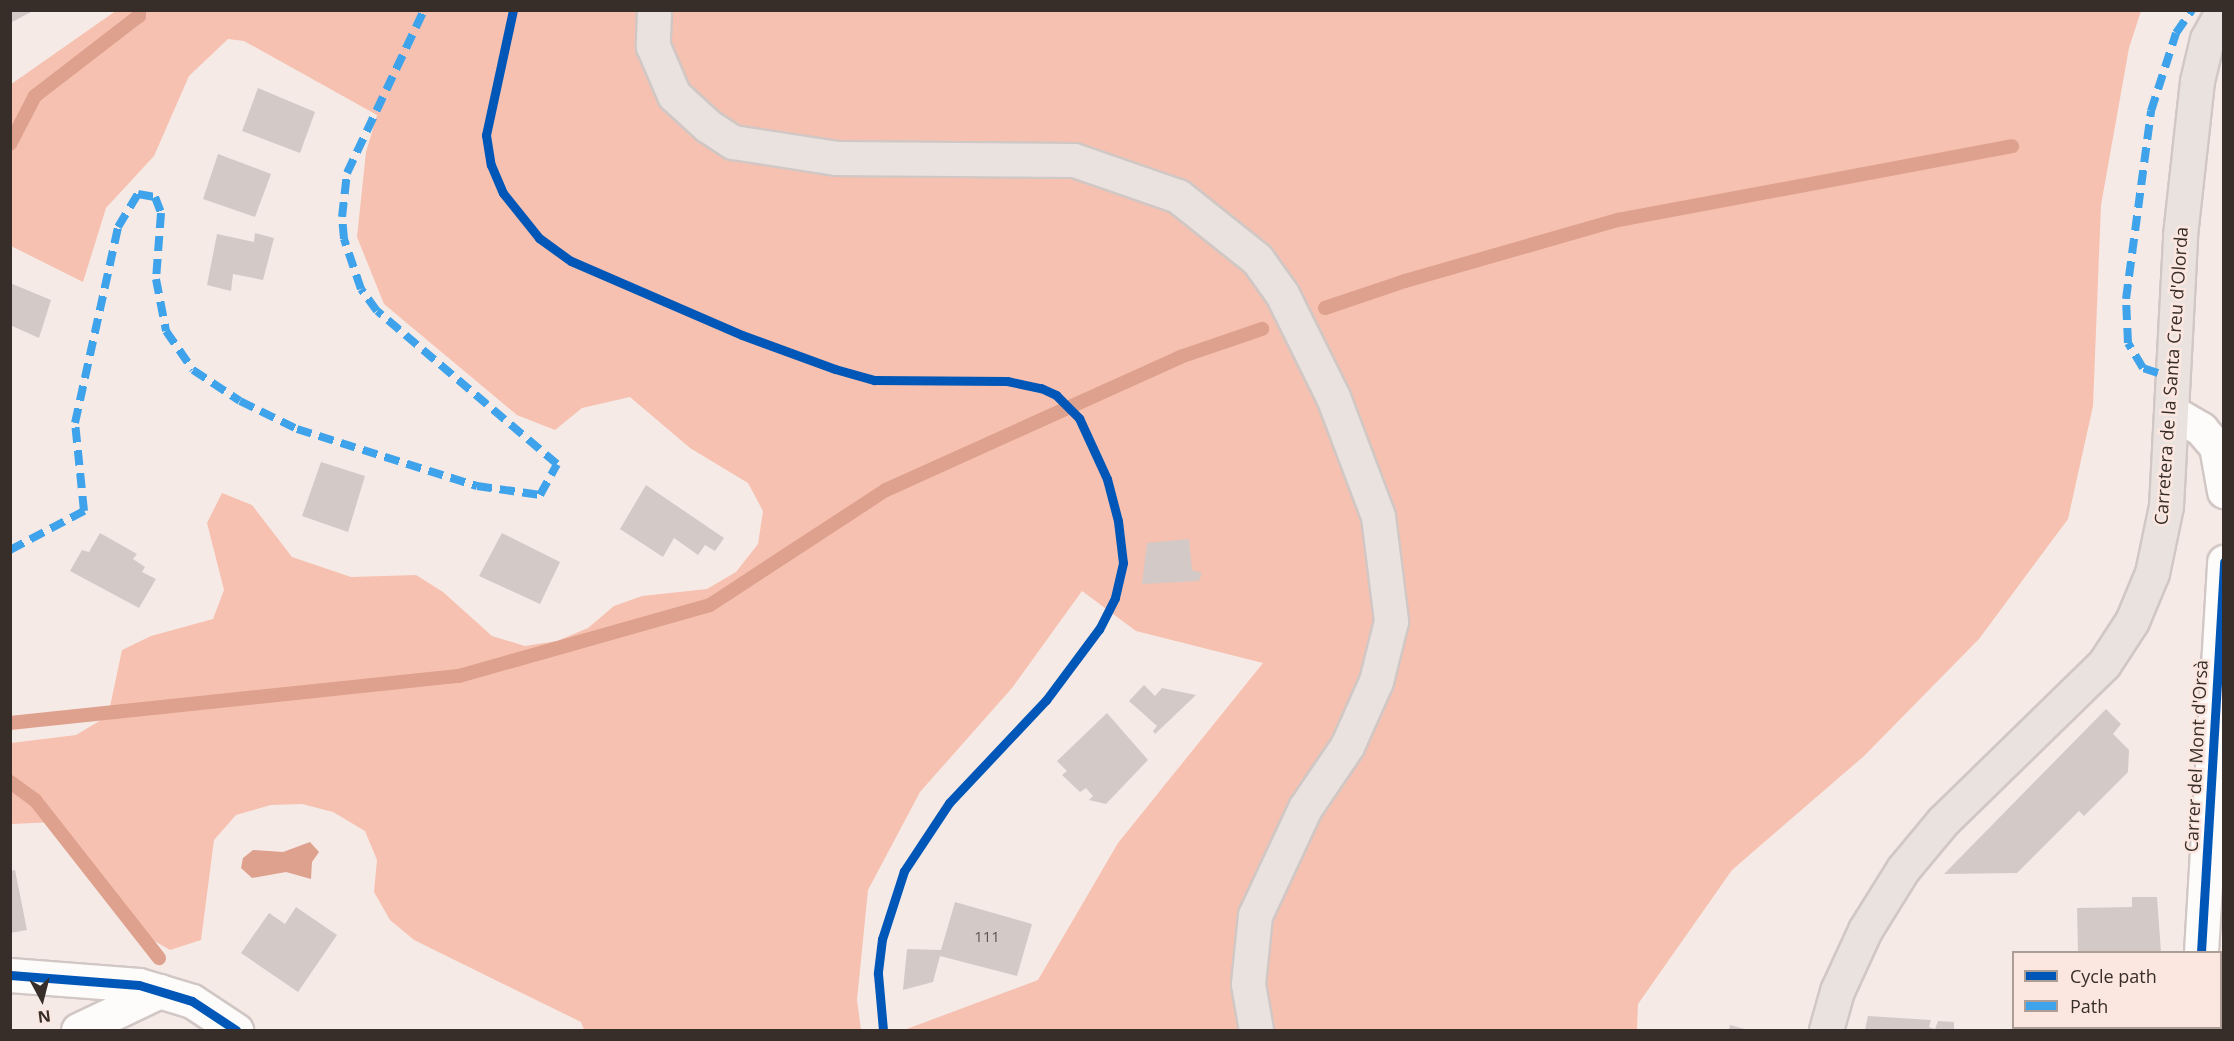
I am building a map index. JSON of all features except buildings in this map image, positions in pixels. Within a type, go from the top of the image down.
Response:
[{"type":"main road","points":[[654,10],[653,46],[674,95],[708,126],[733,142],[836,158],[1074,160],[1178,196],[1257,259],[1282,294],[1333,397],[1371,496],[1388,571],[1391,621],[1376,681],[1347,746],[1305,808],[1255,915],[1248,984],[1256,1030]]},
{"type":"main road","name":"Carretera de la Santa Creu d'Olorda","points":[[1826,1030],[1837,991],[1865,930],[1903,869],[1943,821],[2104,664],[2132,621],[2152,573],[2166,507],[2180,235],[2197,81],[2207,39],[2223,10]]},
{"type":"street","points":[[2172,412],[2201,429],[2216,446],[2223,491]]},
{"type":"street","name":"Carrer del Mont d'Orsà","points":[[2201,951],[2223,562]]},
{"type":"street","points":[[10,975],[103,981],[160,991],[192,1001],[236,1030]]},
{"type":"street","points":[[78,1030],[160,991]]},
{"type":"shaded area","points":[[117,10],[2141,11],[2129,48],[2101,205],[2093,406],[2068,519],[1979,639],[1864,756],[1732,870],[1638,1004],[1637,1030],[904,1030],[1038,980],[1118,843],[1263,663],[1136,631],[1082,591],[1012,688],[920,792],[868,890],[857,1000],[861,1030],[584,1030],[581,1022],[414,940],[390,920],[374,892],[377,860],[365,831],[333,812],[302,804],[271,805],[236,815],[214,840],[201,940],[170,950],[139,932],[114,906],[79,849],[56,822],[11,824],[11,743],[76,735],[108,716],[122,650],[151,636],[213,619],[224,590],[207,523],[222,493],[252,505],[292,557],[351,577],[416,575],[443,592],[492,636],[525,646],[557,641],[588,628],[614,606],[642,596],[707,589],[736,572],[758,544],[763,511],[748,483],[690,448],[630,397],[582,408],[555,430],[517,415],[384,304],[357,237],[366,152],[377,115],[244,41],[228,39],[189,76],[154,156],[106,208],[83,282],[11,246],[10,85]]},
{"type":"shaded area","points":[[310,842],[319,852],[312,862],[311,879],[286,872],[252,878],[241,868],[243,858],[253,850],[283,852]]},
{"type":"waterway","points":[[10,144],[35,96],[139,16],[139,10]]},
{"type":"waterway","points":[[1325,308],[1405,281],[1618,220],[2012,146]]},
{"type":"waterway","points":[[10,723],[459,676],[710,605],[886,490],[1180,357],[1262,329]]},
{"type":"waterway","points":[[10,782],[35,800],[159,958]]},
{"type":"marked path","points":[[10,550],[84,511],[75,423],[118,227],[138,194],[155,197],[161,213],[156,279],[166,331],[193,370],[240,401],[297,429],[477,486],[540,495],[557,464],[377,311],[361,289],[344,239],[342,217],[347,173],[424,10]]},
{"type":"marked path","points":[[2158,373],[2143,368],[2128,343],[2126,299],[2151,111],[2176,33],[2192,10]]},
{"type":"cycle path","points":[[513,10],[486,135],[491,165],[503,193],[539,238],[571,261],[742,335],[835,369],[874,380],[1007,381],[1041,388],[1056,395],[1079,418],[1107,479],[1118,521],[1123,563],[1115,598],[1099,629],[1046,700],[949,803],[904,871],[882,939],[878,974],[883,1030]]},
{"type":"cycle path","points":[[2201,951],[2224,562]]},
{"type":"cycle path","points":[[10,975],[139,985],[192,1001],[236,1030]]}]
